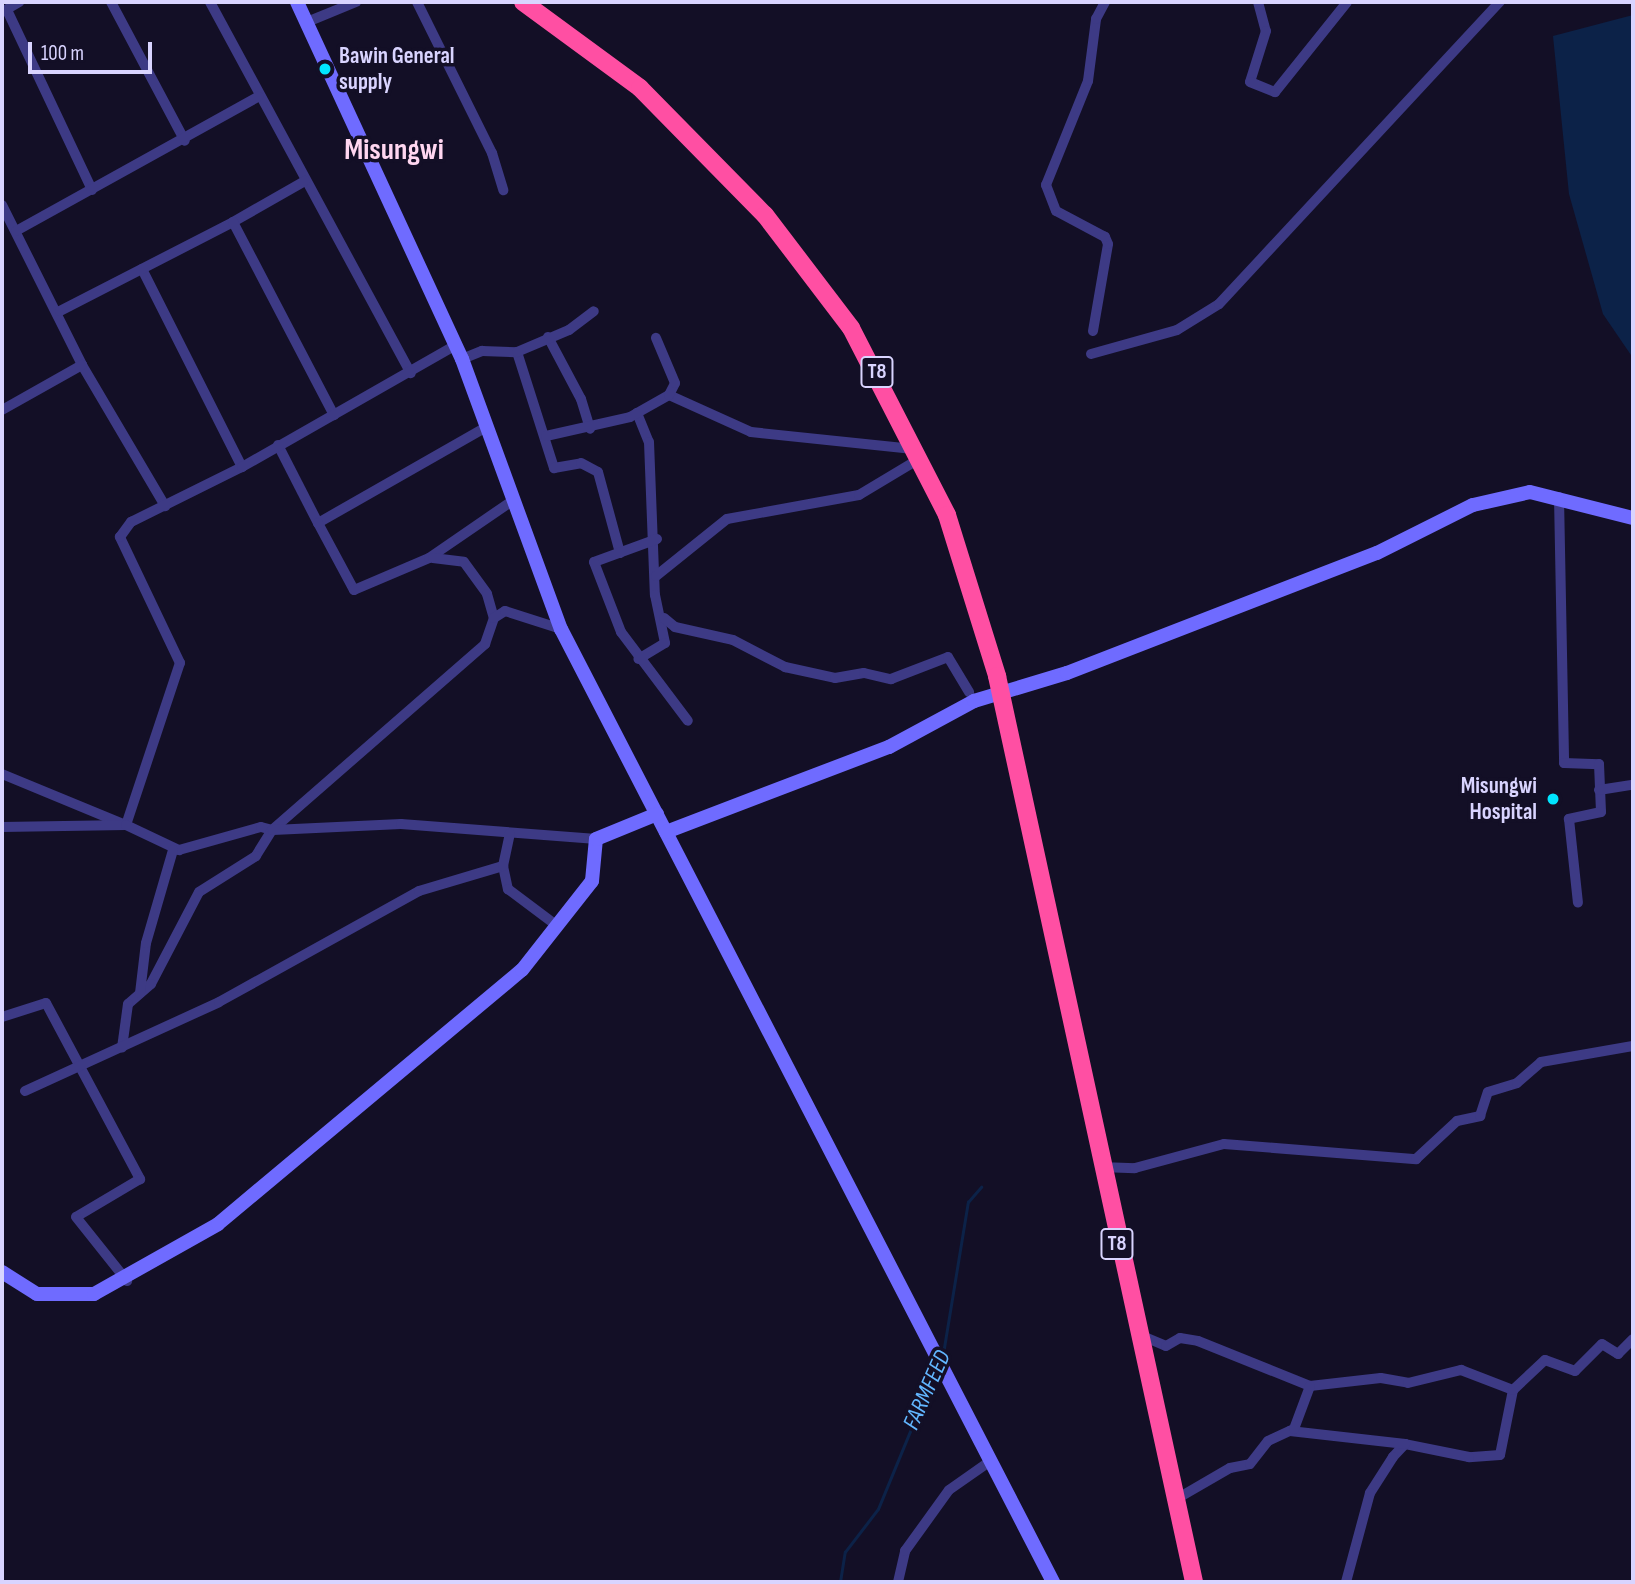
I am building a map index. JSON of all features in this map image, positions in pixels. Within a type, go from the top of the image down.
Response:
[{"type":"highway","name":"T8","points":[[523,2],[640,88],[743,189],[851,328],[947,515],[1001,694],[1135,1333],[1194,1582]]},
{"type":"street","points":[[19,2],[4,11],[92,190]]},
{"type":"street","points":[[111,2],[185,141]]},
{"type":"street","points":[[210,2],[258,97],[411,373]]},
{"type":"street","points":[[298,2],[459,352],[561,629],[943,1374],[1053,1582]]},
{"type":"street","points":[[307,22],[356,2]]},
{"type":"street","points":[[417,2],[492,153],[503,190]]},
{"type":"street","points":[[1093,331],[1108,244],[1105,237],[1056,211],[1045,185],[1088,81],[1096,19],[1105,2]]},
{"type":"street","points":[[1258,2],[1266,31],[1250,82],[1275,92],[1347,2]]},
{"type":"street","points":[[1091,354],[1177,330],[1219,304],[1500,2]]},
{"type":"street","points":[[16,231],[185,141],[258,97]]},
{"type":"street","points":[[60,311],[233,222],[305,181]]},
{"type":"street","points":[[2,205],[60,311],[82,365],[165,506]]},
{"type":"street","points":[[233,222],[334,415]]},
{"type":"street","points":[[142,268],[242,467]]},
{"type":"street","points":[[125,825],[180,663],[120,537],[131,522],[242,467],[411,373],[459,352],[517,352],[594,311]]},
{"type":"street","points":[[548,337],[582,399],[590,429]]},
{"type":"street","points":[[546,436],[590,429],[637,413],[669,395],[676,383],[656,338]]},
{"type":"street","points":[[517,352],[546,436],[554,468],[581,463],[598,472],[620,553]]},
{"type":"street","points":[[2,410],[82,365]]},
{"type":"street","points":[[669,395],[751,432],[917,454]]},
{"type":"street","points":[[637,413],[649,442],[657,539],[656,576],[664,618],[665,643],[638,659]]},
{"type":"street","points":[[318,523],[486,427]]},
{"type":"street","points":[[278,445],[354,590],[429,558],[512,501]]},
{"type":"street","points":[[656,576],[727,519],[859,495],[917,454]]},
{"type":"street","points":[[666,832],[889,747],[974,701],[1001,694],[1377,553],[1473,505],[1530,492],[1559,497],[1633,518]]},
{"type":"street","points":[[1559,497],[1564,763],[1599,764],[1601,812],[1569,819],[1578,903]]},
{"type":"street","points":[[657,539],[594,562],[638,659],[688,721]]},
{"type":"street","points":[[122,1048],[128,1003],[140,993],[199,892],[256,856],[272,830],[485,644],[494,618],[487,594],[464,562],[429,558]]},
{"type":"street","points":[[494,618],[505,611],[561,629]]},
{"type":"street","points":[[664,618],[676,627],[733,640],[785,667],[835,678],[864,673],[891,679],[948,657],[969,692]]},
{"type":"street","points":[[2,774],[125,825],[173,850],[261,828],[272,830],[401,824],[596,839],[657,814]]},
{"type":"street","points":[[1599,790],[1632,785]]},
{"type":"street","points":[[2,827],[125,825]]},
{"type":"street","points":[[510,834],[503,866],[508,889],[556,926]]},
{"type":"street","points":[[2,1272],[37,1294],[62,1297],[127,1281],[218,1224],[522,970],[592,881],[596,839]]},
{"type":"street","points":[[140,993],[146,943],[173,850]]},
{"type":"street","points":[[25,1091],[83,1068],[219,1002],[419,891],[503,866]]},
{"type":"street","points":[[2,1017],[46,1003],[140,1179],[76,1217],[127,1281]]},
{"type":"street","points":[[1101,1167],[1135,1168],[1224,1144],[1416,1159],[1457,1121],[1480,1116],[1488,1092],[1517,1083],[1541,1062],[1633,1046]]},
{"type":"street","points":[[1135,1333],[1166,1346],[1180,1338],[1198,1341],[1310,1386],[1381,1378],[1408,1383],[1461,1370],[1513,1390]]},
{"type":"street","points":[[1173,1501],[1230,1468],[1250,1464],[1268,1441],[1290,1431],[1405,1444],[1454,1456],[1500,1455],[1513,1390],[1545,1360],[1575,1371],[1602,1344],[1618,1354],[1633,1339]]},
{"type":"street","points":[[1290,1431],[1310,1386]]},
{"type":"street","points":[[1346,1582],[1370,1493],[1405,1444]]},
{"type":"street","points":[[898,1582],[905,1551],[949,1490],[989,1462]]},
{"type":"water","points":[[1633,15],[1633,358],[1603,314],[1569,194],[1553,36]]},
{"type":"waterway","name":"FARMFEED","points":[[942,1360],[968,1202],[981,1187]]},
{"type":"waterway","name":"FARMFEED","points":[[840,1582],[845,1552],[878,1509],[936,1368]]},
{"type":"place","name":"Bawin General supply","points":[[325,69]]},
{"type":"place","name":"Misungwi Hospital","points":[[1553,799]]},
{"type":"district","name":"Misungwi","points":[[394,150]]}]
